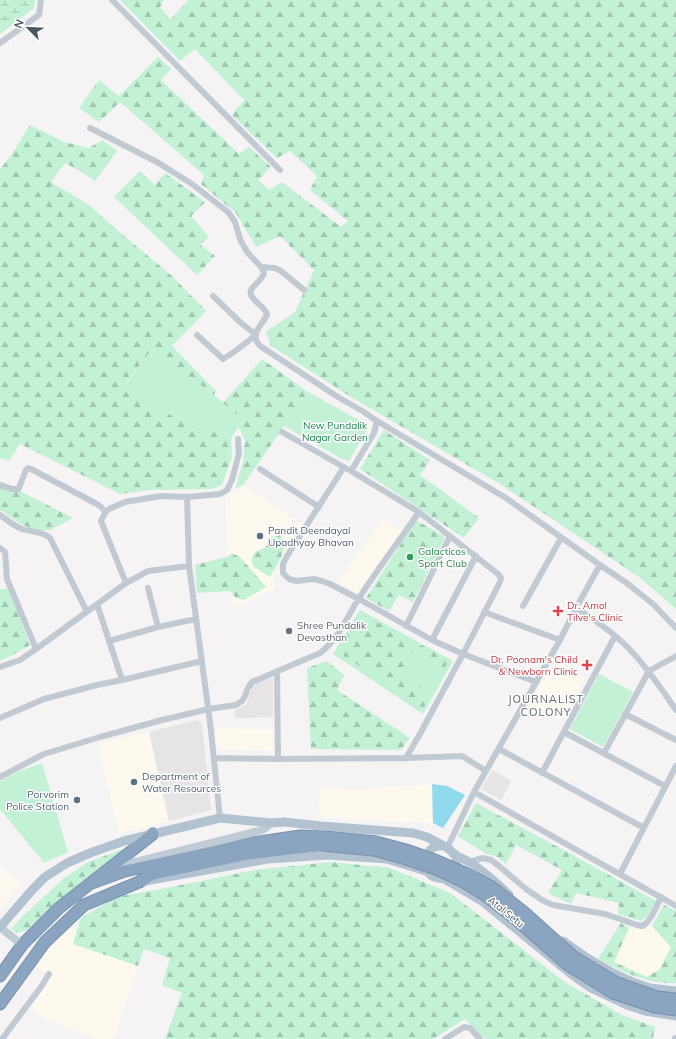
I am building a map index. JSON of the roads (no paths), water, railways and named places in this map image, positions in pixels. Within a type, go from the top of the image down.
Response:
[{"type":"highway","points":[[0,976],[22,945],[59,908],[153,834]]},
{"type":"highway","points":[[0,1004],[45,942],[84,905],[153,874],[183,863],[253,843],[300,836],[324,841]]},
{"type":"highway","name":"Atal Setu","points":[[324,841],[376,842],[406,850],[465,873],[492,887],[525,913],[574,957],[617,983],[658,997],[676,999]]},
{"type":"highway","name":"Atal Setu","points":[[324,841],[374,850],[436,868],[462,881],[486,896],[513,916],[568,965],[613,993],[655,1007],[676,1010]]},
{"type":"highway","points":[[89,884],[120,873],[183,863]]},
{"type":"main road","points":[[0,927],[45,877],[67,863],[120,842],[220,818],[413,833],[427,837],[445,847],[490,877],[563,942],[587,958],[611,972],[650,988],[676,991]]},
{"type":"main road","points":[[428,872],[425,862],[431,849],[445,847]]},
{"type":"main road","points":[[443,878],[451,875],[456,868],[455,854]]},
{"type":"main road","points":[[138,882],[268,859],[328,855],[387,859],[428,872],[434,877],[443,878],[482,901],[570,973],[591,988],[645,1012],[676,1016]]},
{"type":"street","points":[[0,43],[39,14],[42,0]]},
{"type":"street","points":[[112,0],[280,170]]},
{"type":"street","points":[[90,128],[157,162],[192,184],[228,212],[235,222],[240,239],[247,252],[261,266],[264,272],[263,277],[250,293],[251,296],[265,309],[267,314],[266,319],[258,328],[256,335],[256,341],[260,346],[338,397],[506,498],[628,584],[653,604],[676,628]]},
{"type":"street","points":[[261,266],[275,268],[281,271],[304,290]]},
{"type":"street","points":[[213,296],[256,335]]},
{"type":"street","points":[[196,335],[223,359],[256,335]]},
{"type":"street","points":[[352,471],[374,433],[377,421]]},
{"type":"street","points":[[282,432],[352,471],[419,512],[476,556],[501,578],[463,654],[406,758]]},
{"type":"street","points":[[126,583],[101,521],[106,512],[109,509],[125,502],[161,496],[187,497],[220,494],[227,490],[232,480],[239,453],[238,439]]},
{"type":"street","points":[[344,467],[287,556],[283,564],[283,573],[289,579],[297,581],[313,579],[322,581],[359,599],[432,640],[463,654],[536,682]]},
{"type":"street","points":[[0,485],[12,490],[19,488],[28,468],[95,503],[106,512]]},
{"type":"street","points":[[260,469],[319,507]]},
{"type":"street","points":[[187,497],[189,566],[209,709],[220,818]]},
{"type":"street","points":[[0,777],[44,754],[155,722],[209,709],[236,705],[242,701],[252,682],[320,653],[329,647],[359,599],[419,512]]},
{"type":"street","points":[[0,515],[19,527],[46,534],[50,538],[87,612]]},
{"type":"street","points":[[406,626],[450,536]]},
{"type":"street","points":[[523,606],[561,538]]},
{"type":"street","points":[[0,548],[5,552],[7,579],[36,649]]},
{"type":"street","points":[[432,640],[476,556]]},
{"type":"street","points":[[445,847],[600,565]]},
{"type":"street","points":[[0,667],[20,660],[126,583],[148,571],[189,566]]},
{"type":"street","points":[[148,588],[158,627]]},
{"type":"street","points":[[97,604],[122,680]]},
{"type":"street","points":[[576,608],[598,622],[634,654],[649,671],[676,710]]},
{"type":"street","points":[[484,612],[560,640]]},
{"type":"street","points":[[110,641],[158,627],[196,619]]},
{"type":"street","points":[[542,773],[615,636]]},
{"type":"street","points":[[604,753],[649,671],[676,656]]},
{"type":"street","points":[[0,718],[44,699],[97,685],[202,661]]},
{"type":"street","points":[[277,672],[278,759]]},
{"type":"street","points":[[625,714],[676,740]]},
{"type":"street","points":[[564,732],[665,786]]},
{"type":"street","points":[[499,749],[644,828]]},
{"type":"street","points":[[214,758],[406,758],[462,756],[486,771]]},
{"type":"street","points":[[620,874],[676,766]]},
{"type":"street","points":[[474,792],[676,906]]},
{"type":"street","points":[[120,873],[125,867],[132,863],[262,830],[271,823]]},
{"type":"street","points":[[469,862],[483,858],[491,860],[526,889],[542,900],[553,905],[605,914],[643,926],[648,922],[661,897]]},
{"type":"street","points":[[0,927],[22,945]]},
{"type":"street","points":[[2,1039],[42,987],[49,974]]},
{"type":"street","points":[[444,1039],[464,1027],[470,1028],[480,1039]]},
{"type":"water","points":[[432,784],[447,786],[465,795],[443,828],[433,823]]},
{"type":"place","name":"Pandit Deendayal Upadhyay Bhavan","points":[[260,536]]},
{"type":"place","name":"Galacticos Sport Club","points":[[410,557]]},
{"type":"place","name":"Dr. Amol Tilve's Clinic","points":[[558,611]]},
{"type":"place","name":"Shree Pundalik Devasthan","points":[[289,631]]},
{"type":"place","name":"Dr. Poonam's Child & Newborn Clinic","points":[[587,665]]},
{"type":"place","name":"Department of Water Resources","points":[[134,782]]},
{"type":"place","name":"Porvorim Police Station","points":[[77,800]]},
{"type":"district","name":"JOURNALIST COLONY","points":[[546,705]]},
{"type":"park label","name":"New Pundalik Nagar Garden","points":[[335,430]]}]
